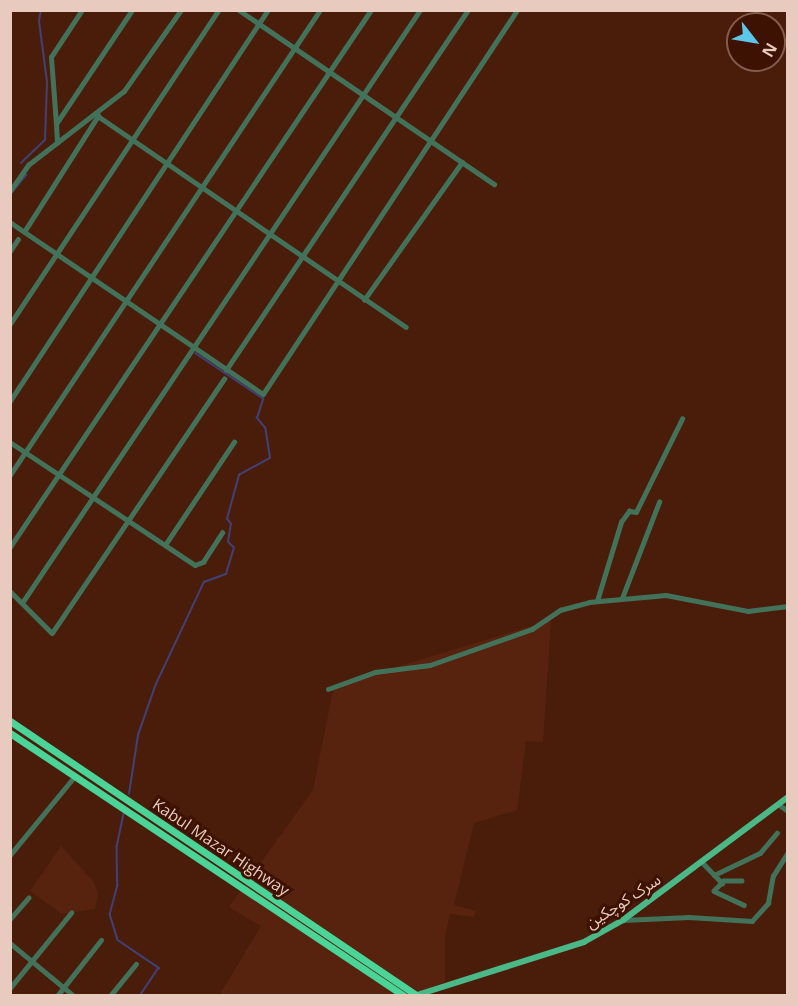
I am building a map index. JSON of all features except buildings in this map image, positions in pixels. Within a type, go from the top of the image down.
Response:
[{"type":"highway","name":"Kabul Mazar Highway","points":[[10,721],[417,995]]},
{"type":"highway","name":"Kabul Mazar Highway","points":[[10,733],[405,996]]},
{"type":"main road","name":"سرک کوچکین","points":[[417,995],[555,954],[623,920],[703,863],[788,796]]},
{"type":"street","points":[[57,143],[51,57],[82,10]]},
{"type":"street","points":[[56,124],[132,10]]},
{"type":"street","points":[[10,191],[28,165],[98,116],[124,91],[182,10]]},
{"type":"street","points":[[10,324],[59,255],[219,10]]},
{"type":"street","points":[[239,10],[430,138],[494,184]]},
{"type":"street","points":[[10,401],[268,10]]},
{"type":"street","points":[[10,475],[320,10]]},
{"type":"street","points":[[10,547],[62,474],[370,10]]},
{"type":"street","points":[[22,603],[97,497],[420,10]]},
{"type":"street","points":[[226,370],[468,10]]},
{"type":"street","points":[[11,223],[263,394],[335,280],[517,10]]},
{"type":"street","points":[[98,116],[201,190],[406,327]]},
{"type":"street","points":[[24,232],[98,116]]},
{"type":"street","points":[[364,300],[462,162]]},
{"type":"street","points":[[10,178],[16,183]]},
{"type":"street","points":[[10,251],[18,239]]},
{"type":"street","points":[[10,591],[52,633],[224,379]]},
{"type":"street","points":[[597,601],[621,522],[629,511],[636,512],[682,419]]},
{"type":"street","points":[[10,442],[97,497],[165,545],[200,565],[222,533]]},
{"type":"street","points":[[165,545],[234,442]]},
{"type":"street","points":[[622,598],[659,502]]},
{"type":"street","points":[[328,689],[375,672],[430,665],[532,629],[560,610],[597,601],[622,598],[699,598],[748,611],[788,606]]},
{"type":"street","points":[[10,855],[74,777]]},
{"type":"street","points":[[778,804],[788,812]]},
{"type":"street","points":[[714,874],[760,854],[777,833]]},
{"type":"street","points":[[623,920],[689,917],[752,921],[768,903],[773,876],[788,852]]},
{"type":"street","points":[[703,863],[722,883]]},
{"type":"street","points":[[742,881],[722,883],[714,891],[744,905]]},
{"type":"street","points":[[10,919],[28,898]]},
{"type":"street","points":[[10,988],[71,913]]},
{"type":"street","points":[[57,996],[101,940]]},
{"type":"street","points":[[10,944],[74,996]]},
{"type":"street","points":[[110,996],[136,964]]},
{"type":"shaded area","points":[[551,620],[543,742],[526,741],[517,810],[474,823],[454,905],[476,911],[474,917],[450,914],[445,936],[445,982],[412,995],[219,996],[261,926],[229,907],[313,790],[334,686]]},
{"type":"shaded area","points":[[61,846],[93,881],[98,893],[95,909],[62,914],[30,891]]},
{"type":"waterway","points":[[21,163],[45,140],[47,82],[39,21],[41,10]]},
{"type":"waterway","points":[[10,195],[26,175]]},
{"type":"waterway","points":[[129,794],[138,735],[156,684],[204,582],[226,574],[234,548],[228,542],[231,524],[227,519],[239,475],[270,458],[265,428],[257,418],[263,399],[196,354]]},
{"type":"waterway","points":[[124,814],[117,846],[118,885],[110,914],[118,940],[159,968],[140,996]]}]
